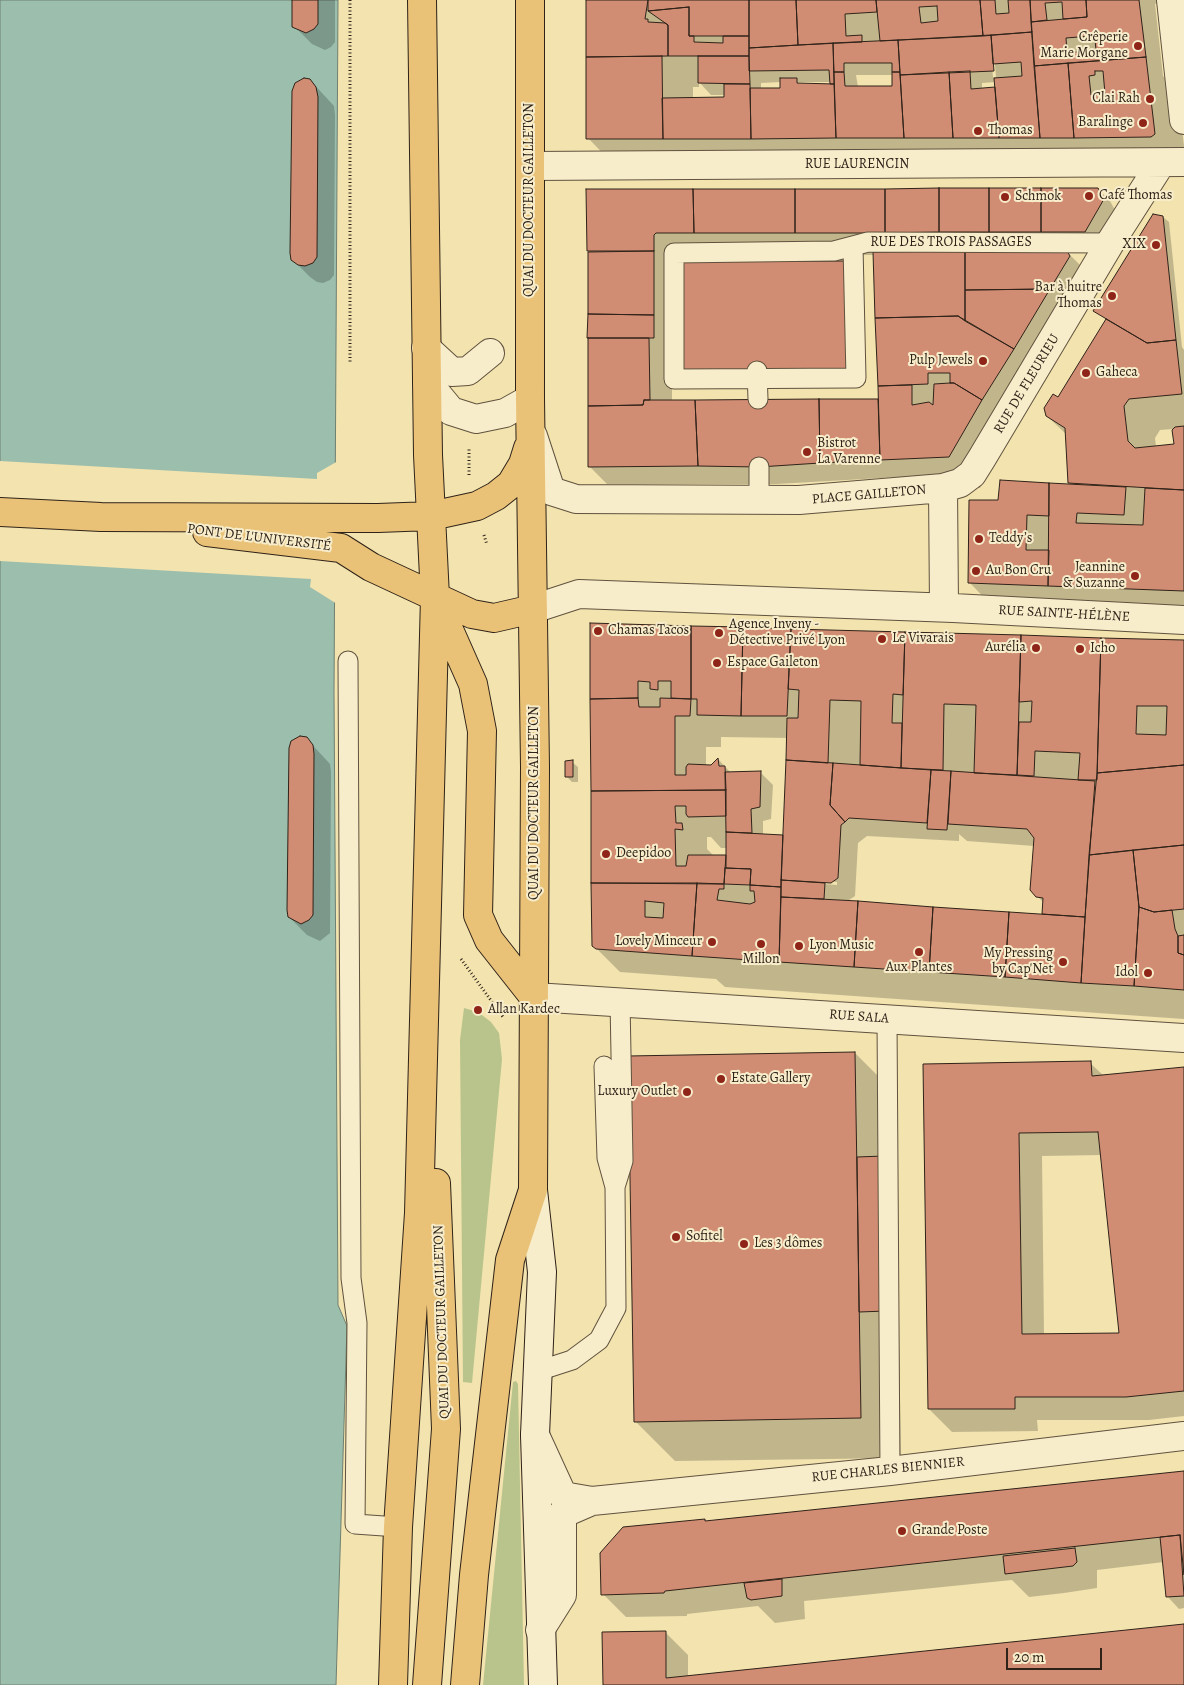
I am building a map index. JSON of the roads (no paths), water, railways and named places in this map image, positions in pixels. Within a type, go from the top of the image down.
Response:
[{"type":"main road","name":"QUAI DU DOCTEUR GAILLETON","points":[[393,1685],[398,1527],[418,1213],[435,597],[426,348],[422,0]]},
{"type":"main road","name":"QUAI DU DOCTEUR GAILLETON","points":[[465,1685],[474,1575],[510,1260],[533,1190],[530,0]]},
{"type":"main road","name":"QUAI DU DOCTEUR GAILLETON","points":[[431,516],[477,506],[511,484],[523,464],[532,434]]},
{"type":"main road","name":"PONT DE L'UNIVERSITÉ","points":[[0,512],[101,517],[431,516]]},
{"type":"main road","name":"PONT DE L'UNIVERSITÉ","points":[[101,517],[341,548],[371,568],[435,597]]},
{"type":"main road","name":"QUAI DU DOCTEUR GAILLETON","points":[[435,597],[473,684],[482,731],[478,915],[489,940],[534,997]]},
{"type":"main road","points":[[435,597],[472,614],[494,618],[533,609]]},
{"type":"main road","name":"QUAI DU DOCTEUR GAILLETON","points":[[426,959],[446,1429],[427,1685]]},
{"type":"street","points":[[1171,0],[1184,120]]},
{"type":"street","name":"RUE LAURENCIN","points":[[530,166],[1173,162]]},
{"type":"street","name":"RUE DE FLEURIEU","points":[[943,488],[960,483],[972,474],[1110,243],[1173,162]]},
{"type":"street","points":[[426,348],[452,372],[468,371],[490,353]]},
{"type":"street","points":[[427,382],[451,411],[476,419],[505,413],[530,399]]},
{"type":"street","name":"PLACE GAILLETON","points":[[532,434],[552,491],[576,498],[799,500],[943,488],[944,607]]},
{"type":"street","points":[[533,609],[579,594],[944,607]]},
{"type":"street","name":"RUE SAINTE-HÉLÈNE","points":[[944,607],[1184,620]]},
{"type":"street","name":"RUE SALA","points":[[534,997],[1184,1038]]},
{"type":"street","name":"QUAI DU DOCTEUR GAILLETON","points":[[533,1190],[542,1272],[535,1435],[543,1685]]},
{"type":"street","name":"RUE CHARLES BIENNIER","points":[[535,1435],[563,1496],[592,1501],[890,1471],[1184,1436]]},
{"type":"street","name":"RUE CHARLES BIENNIER","points":[[540,1630],[562,1595],[562,1514],[592,1501]]},
{"type":"lane","name":"RUE DES TROIS PASSAGES","points":[[757,375],[674,378],[674,252],[834,252],[868,242],[1110,243]]},
{"type":"lane","points":[[758,399],[757,375],[856,378],[853,246]]},
{"type":"lane","points":[[759,466],[759,500]]},
{"type":"lane","points":[[348,661],[351,1278],[357,1323],[355,1524],[398,1527]]},
{"type":"lane","points":[[538,1371],[572,1360],[599,1340],[616,1308],[616,1187],[623,1161],[620,1001]]},
{"type":"lane","points":[[887,1019],[890,1471]]},
{"type":"lane","points":[[604,1066],[607,1158],[616,1187]]},
{"type":"place","name":"Crêperie Marie Morgane","points":[[1138,46]]},
{"type":"place","name":"Clai Rah","points":[[1150,99]]},
{"type":"place","name":"Baralinge","points":[[1143,123]]},
{"type":"place","name":"Thomas","points":[[978,131]]},
{"type":"place","name":"Café Thomas","points":[[1089,196]]},
{"type":"place","name":"Schmok","points":[[1005,197]]},
{"type":"place","name":"XIX","points":[[1156,245]]},
{"type":"place","name":"Bar à huitre Thomas","points":[[1112,296]]},
{"type":"place","name":"Pulp Jewels","points":[[983,361]]},
{"type":"place","name":"Gaheca","points":[[1086,373]]},
{"type":"place","name":"Bistrot La Varenne","points":[[807,452]]},
{"type":"place","name":"Teddy’s","points":[[979,539]]},
{"type":"place","name":"Au Bon Cru","points":[[976,571]]},
{"type":"place","name":"Jeannine & Suzanne","points":[[1135,576]]},
{"type":"place","name":"Chamas Tacos","points":[[598,631]]},
{"type":"place","name":"Agence Inveny - Détective Privé Lyon","points":[[719,633]]},
{"type":"place","name":"Le Vivarais","points":[[882,639]]},
{"type":"place","name":"Aurélia","points":[[1036,648]]},
{"type":"place","name":"Icho","points":[[1080,649]]},
{"type":"place","name":"Espace Gaileton","points":[[717,663]]},
{"type":"place","name":"Deepidoo","points":[[606,854]]},
{"type":"place","name":"Lovely Minceur","points":[[712,942]]},
{"type":"place","name":"Millon","points":[[761,944]]},
{"type":"place","name":"Lyon Music","points":[[799,946]]},
{"type":"place","name":"Aux Plantes","points":[[919,952]]},
{"type":"place","name":"My Pressing by Cap'Net","points":[[1063,962]]},
{"type":"place","name":"Idol","points":[[1148,973]]},
{"type":"place","name":"Allan Kardec","points":[[478,1010]]},
{"type":"place","name":"Estate Gallery","points":[[721,1079]]},
{"type":"place","name":"Luxury Outlet","points":[[687,1092]]},
{"type":"place","name":"Sofitel","points":[[676,1237]]},
{"type":"place","name":"Les 3 dômes","points":[[744,1244]]},
{"type":"place","name":"Grande Poste","points":[[902,1531]]}]
